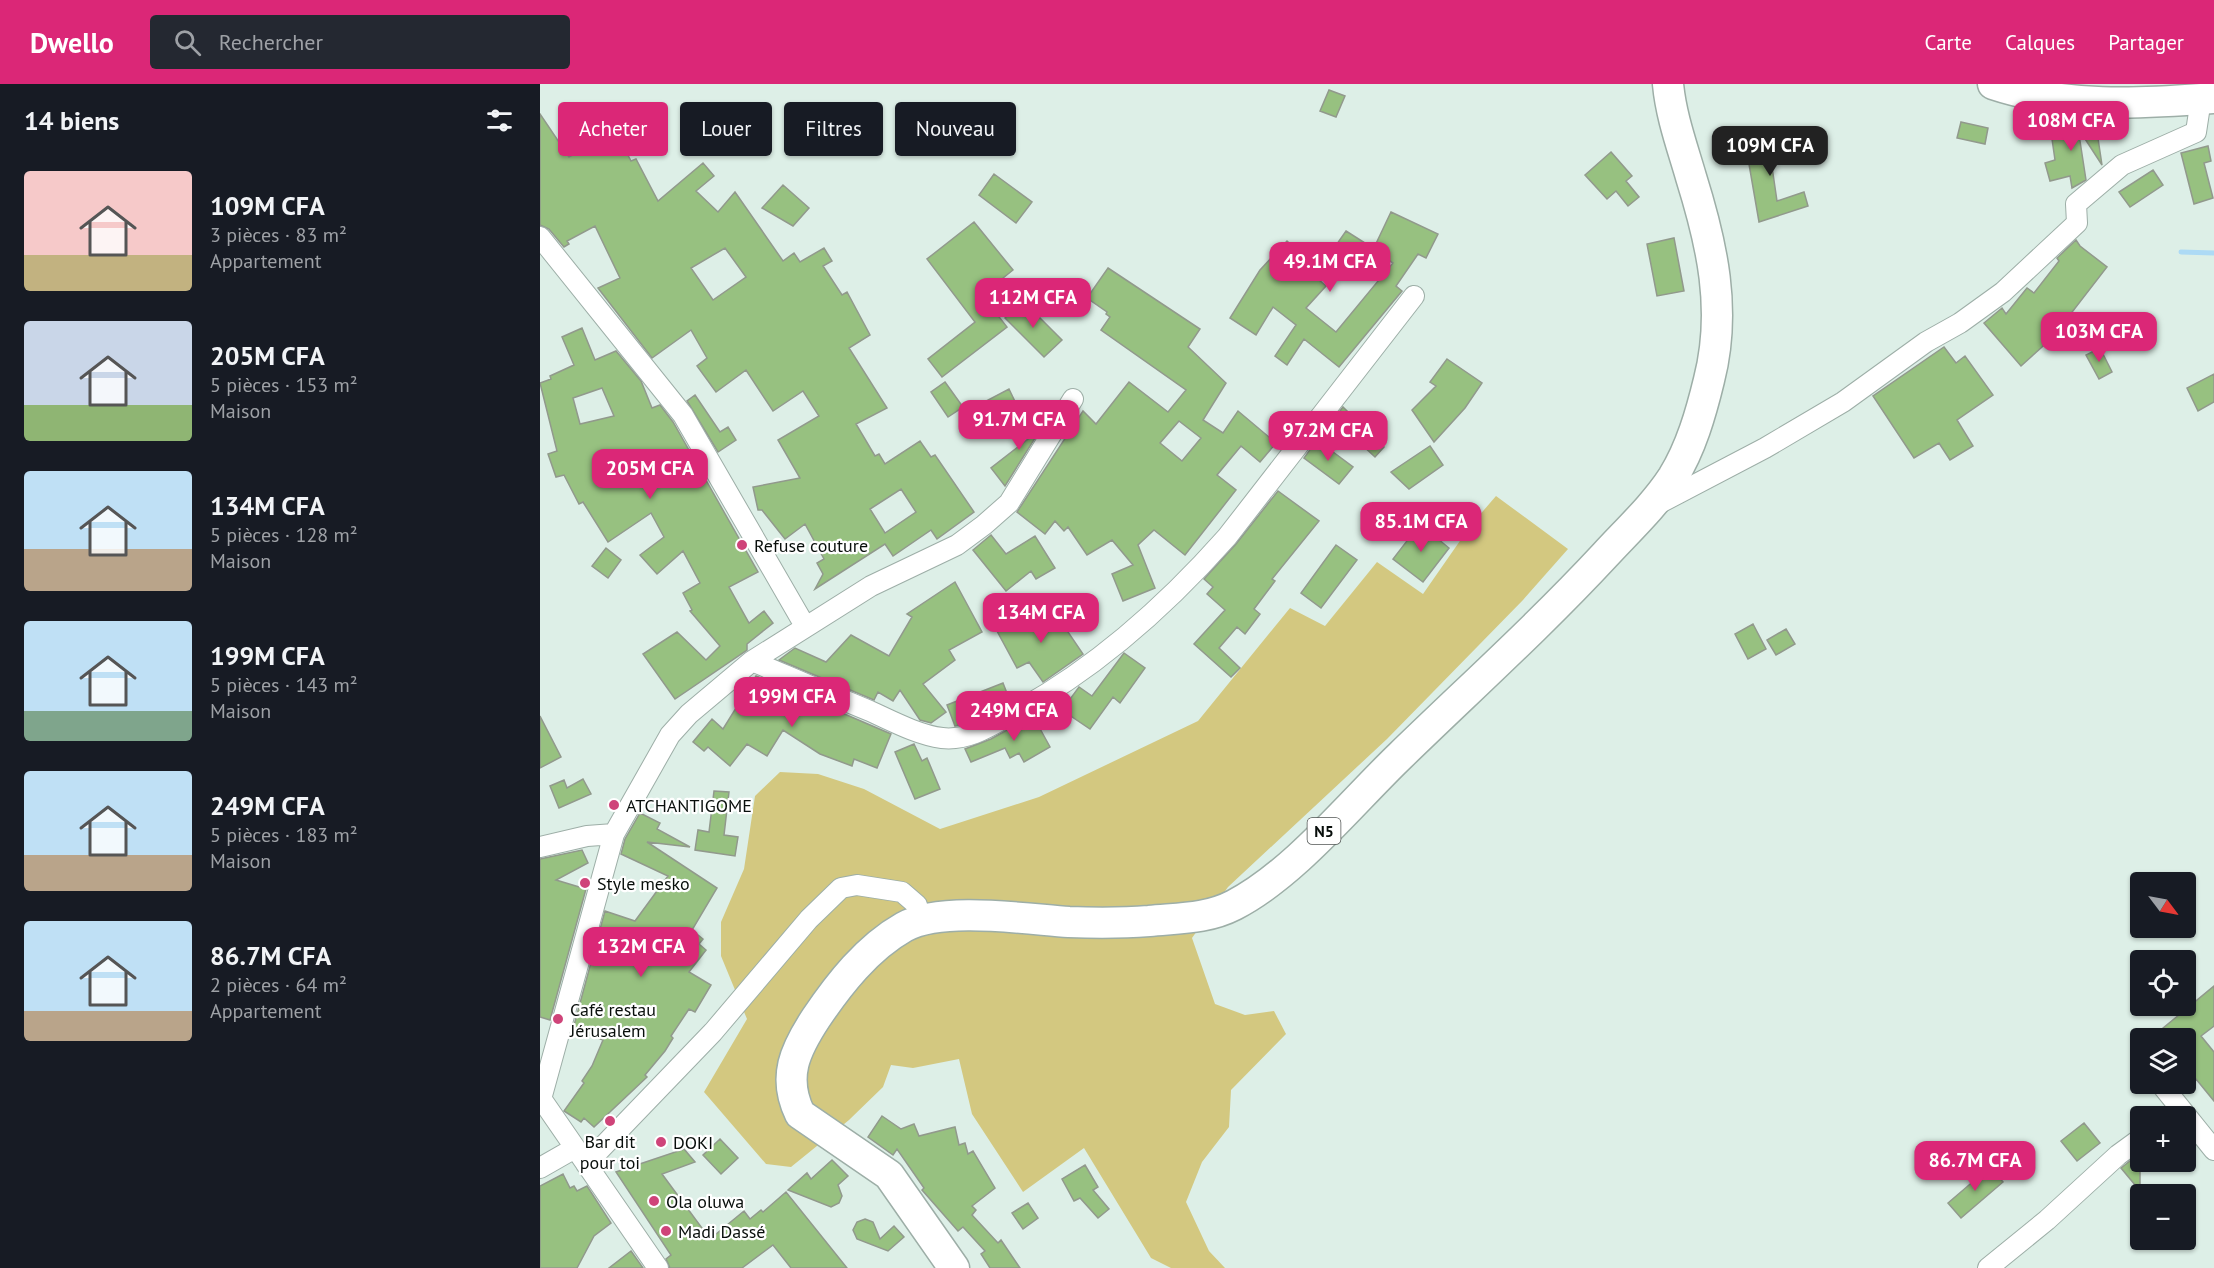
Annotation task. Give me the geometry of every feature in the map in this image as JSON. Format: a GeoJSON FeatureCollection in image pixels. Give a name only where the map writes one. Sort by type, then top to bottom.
{"type":"FeatureCollection","features":[{"type":"Feature","properties":{"kind":"main road","name":"N5"},"geometry":{"type":"LineString","coordinates":[[954,1268],[889,1174],[807,1121],[795,1105],[791,1087],[794,1056],[834,992],[863,960],[890,936],[920,921],[954,916],[1131,922],[1194,919],[1234,905],[1271,880],[1313,842],[1573,589],[1647,509],[1673,476],[1686,451],[1707,388],[1717,338],[1717,284],[1711,248],[1674,120],[1668,84]]}},
{"type":"Feature","properties":{"kind":"main road"},"geometry":{"type":"LineString","coordinates":[[1993,84],[2031,95],[2077,102],[2131,103],[2208,99]]}},
{"type":"Feature","properties":{"kind":"street"},"geometry":{"type":"LineString","coordinates":[[1647,509],[1765,448],[1843,402],[1926,342],[1960,323],[2003,292],[2077,223],[2076,204],[2122,165],[2196,132],[2208,99]]}},
{"type":"Feature","properties":{"kind":"street"},"geometry":{"type":"LineString","coordinates":[[540,237],[683,415],[805,626]]}},
{"type":"Feature","properties":{"kind":"street"},"geometry":{"type":"LineString","coordinates":[[753,661],[894,722],[940,738],[960,737],[982,731],[1038,701],[1122,639],[1198,570],[1227,537],[1414,296]]}},
{"type":"Feature","properties":{"kind":"street"},"geometry":{"type":"LineString","coordinates":[[658,1268],[541,1098],[614,834],[670,735],[689,714],[753,661],[805,626],[872,586],[957,545],[984,525],[1009,503],[1073,399]]}},
{"type":"Feature","properties":{"kind":"street"},"geometry":{"type":"LineString","coordinates":[[540,847],[587,836],[614,834]]}},
{"type":"Feature","properties":{"kind":"street"},"geometry":{"type":"LineString","coordinates":[[540,1168],[580,1156],[713,1032],[809,919],[841,888],[857,885],[902,892],[917,905],[920,921]]}},
{"type":"Feature","properties":{"kind":"street"},"geometry":{"type":"LineString","coordinates":[[2196,1132],[2214,1150]]}},
{"type":"Feature","properties":{"kind":"street"},"geometry":{"type":"LineString","coordinates":[[1988,1268],[2047,1220],[2130,1146]]}},
{"type":"Feature","properties":{"kind":"shaded area"},"geometry":{"type":"Polygon","coordinates":[[[1496,496],[1568,549],[1523,600],[1387,739],[1228,887],[1192,938],[1215,1004],[1245,1015],[1274,1011],[1286,1034],[1231,1090],[1229,1127],[1202,1162],[1186,1202],[1209,1251],[1225,1268],[1171,1268],[1151,1258],[1084,1148],[1023,1192],[972,1114],[959,1059],[913,1068],[891,1065],[883,1087],[849,1120],[791,1167],[766,1164],[704,1092],[747,1019],[721,956],[721,922],[744,869],[755,796],[780,772],[818,774],[864,789],[940,829],[1039,797],[1198,721],[1290,608],[1325,626],[1377,562],[1423,594],[1471,525],[1496,496]]]}},
{"type":"Feature","properties":{"kind":"building"},"geometry":{"type":"Polygon","coordinates":[[[1329,90],[1345,96],[1336,117],[1320,111],[1329,90]]]}},
{"type":"Feature","properties":{"kind":"building"},"geometry":{"type":"Polygon","coordinates":[[[540,114],[558,141],[558,156],[628,156],[631,161],[636,159],[658,201],[703,163],[714,176],[696,191],[718,212],[735,192],[783,261],[794,253],[800,262],[824,248],[832,261],[823,266],[842,295],[847,292],[870,335],[849,348],[887,408],[856,424],[875,456],[879,454],[885,464],[920,441],[931,457],[935,455],[974,512],[937,539],[931,530],[893,556],[885,544],[815,589],[823,574],[817,563],[824,559],[805,524],[785,539],[762,510],[758,510],[753,487],[800,478],[778,440],[819,416],[803,391],[773,411],[746,370],[716,392],[697,366],[707,358],[691,330],[652,358],[598,288],[620,278],[595,226],[567,241],[569,244],[564,247],[549,229],[540,225],[540,114]],[[725,248],[691,268],[713,300],[746,277],[725,248]],[[901,489],[870,509],[885,533],[916,512],[901,489]]]}},
{"type":"Feature","properties":{"kind":"building"},"geometry":{"type":"Polygon","coordinates":[[[2077,120],[2086,180],[2072,188],[2070,176],[2050,181],[2045,163],[2055,160],[2051,132],[2055,131],[2054,124],[2077,120]]]}},
{"type":"Feature","properties":{"kind":"building"},"geometry":{"type":"Polygon","coordinates":[[[1961,122],[1988,128],[1985,144],[1957,138],[1961,122]]]}},
{"type":"Feature","properties":{"kind":"building"},"geometry":{"type":"Polygon","coordinates":[[[2096,125],[2102,165],[2078,128],[2096,125]]]}},
{"type":"Feature","properties":{"kind":"building"},"geometry":{"type":"Polygon","coordinates":[[[1790,133],[1792,150],[1770,153],[1777,201],[1804,192],[1808,206],[1759,222],[1745,141],[1790,133]]]}},
{"type":"Feature","properties":{"kind":"building"},"geometry":{"type":"Polygon","coordinates":[[[2208,146],[2211,161],[2204,163],[2213,198],[2194,204],[2181,153],[2208,146]]]}},
{"type":"Feature","properties":{"kind":"building"},"geometry":{"type":"Polygon","coordinates":[[[1611,152],[1632,176],[1626,181],[1639,197],[1628,206],[1616,191],[1607,199],[1585,175],[1611,152]]]}},
{"type":"Feature","properties":{"kind":"building"},"geometry":{"type":"Polygon","coordinates":[[[2153,170],[2163,185],[2130,207],[2119,192],[2153,170]]]}},
{"type":"Feature","properties":{"kind":"building"},"geometry":{"type":"Polygon","coordinates":[[[994,174],[1032,202],[1016,223],[979,195],[994,174]]]}},
{"type":"Feature","properties":{"kind":"building"},"geometry":{"type":"Polygon","coordinates":[[[783,185],[809,208],[793,226],[762,208],[783,185]]]}},
{"type":"Feature","properties":{"kind":"building"},"geometry":{"type":"Polygon","coordinates":[[[1391,212],[1438,234],[1426,258],[1418,254],[1396,286],[1402,291],[1339,367],[1304,339],[1287,365],[1275,356],[1296,325],[1273,307],[1256,335],[1230,318],[1260,270],[1287,241],[1302,255],[1297,261],[1326,286],[1306,308],[1336,332],[1393,263],[1373,250],[1391,212]]]}},
{"type":"Feature","properties":{"kind":"building"},"geometry":{"type":"Polygon","coordinates":[[[974,222],[1013,270],[982,295],[1007,327],[942,377],[928,359],[975,322],[927,259],[974,222]]]}},
{"type":"Feature","properties":{"kind":"building"},"geometry":{"type":"Polygon","coordinates":[[[1346,231],[1365,243],[1351,263],[1332,251],[1346,231]]]}},
{"type":"Feature","properties":{"kind":"building"},"geometry":{"type":"Polygon","coordinates":[[[1674,238],[1684,291],[1657,296],[1647,244],[1674,238]]]}},
{"type":"Feature","properties":{"kind":"building"},"geometry":{"type":"Polygon","coordinates":[[[2076,240],[2080,246],[2107,267],[2052,338],[2021,366],[1984,323],[2002,308],[2006,314],[2027,288],[2034,293],[2059,261],[2057,258],[2076,240]]]}},
{"type":"Feature","properties":{"kind":"building"},"geometry":{"type":"Polygon","coordinates":[[[1108,268],[1200,329],[1188,347],[1226,383],[1203,420],[1223,433],[1238,411],[1276,443],[1260,462],[1241,446],[1217,475],[1236,490],[1185,555],[1154,530],[1138,545],[1155,588],[1123,601],[1112,574],[1133,565],[1112,540],[1087,555],[1068,527],[1064,531],[1055,521],[1045,534],[1017,512],[1083,411],[1096,424],[1129,382],[1168,412],[1186,390],[1101,330],[1110,317],[1106,314],[1107,312],[1087,298],[1108,268]],[[1179,421],[1160,443],[1182,461],[1201,438],[1179,421]]]}},
{"type":"Feature","properties":{"kind":"building"},"geometry":{"type":"Polygon","coordinates":[[[1022,300],[1062,340],[1044,357],[1005,318],[1022,300]]]}},
{"type":"Feature","properties":{"kind":"building"},"geometry":{"type":"Polygon","coordinates":[[[582,328],[595,360],[616,351],[641,381],[652,408],[660,405],[673,422],[758,572],[729,587],[749,623],[764,611],[773,623],[747,644],[747,650],[675,699],[643,654],[677,632],[706,660],[720,646],[690,611],[692,610],[683,593],[700,583],[683,551],[657,574],[640,555],[664,537],[651,513],[608,542],[583,502],[579,504],[564,475],[556,477],[548,454],[557,451],[540,383],[574,365],[562,337],[582,328]],[[602,388],[573,398],[580,424],[614,416],[602,388]]]}},
{"type":"Feature","properties":{"kind":"building"},"geometry":{"type":"Polygon","coordinates":[[[1944,347],[1956,363],[1965,356],[1993,395],[1957,420],[1973,446],[1950,460],[1939,443],[1914,458],[1873,396],[1944,347]]]}},
{"type":"Feature","properties":{"kind":"building"},"geometry":{"type":"Polygon","coordinates":[[[2100,348],[2112,372],[2099,379],[2086,355],[2100,348]]]}},
{"type":"Feature","properties":{"kind":"building"},"geometry":{"type":"Polygon","coordinates":[[[1447,359],[1482,383],[1465,408],[1434,442],[1412,410],[1436,386],[1430,382],[1447,359]]]}},
{"type":"Feature","properties":{"kind":"building"},"geometry":{"type":"Polygon","coordinates":[[[2214,374],[2214,402],[2198,411],[2187,388],[2214,374]]]}},
{"type":"Feature","properties":{"kind":"building"},"geometry":{"type":"Polygon","coordinates":[[[945,382],[963,407],[948,417],[931,392],[945,382]]]}},
{"type":"Feature","properties":{"kind":"building"},"geometry":{"type":"Polygon","coordinates":[[[1009,389],[1020,412],[980,432],[969,410],[1009,389]]]}},
{"type":"Feature","properties":{"kind":"building"},"geometry":{"type":"Polygon","coordinates":[[[695,395],[720,432],[728,427],[736,440],[718,452],[687,401],[695,395]]]}},
{"type":"Feature","properties":{"kind":"building"},"geometry":{"type":"Polygon","coordinates":[[[1343,407],[1384,447],[1375,457],[1334,419],[1343,407]]]}},
{"type":"Feature","properties":{"kind":"building"},"geometry":{"type":"Polygon","coordinates":[[[1050,408],[1052,411],[1005,486],[991,468],[1037,432],[1030,420],[1050,408]]]}},
{"type":"Feature","properties":{"kind":"building"},"geometry":{"type":"Polygon","coordinates":[[[1317,440],[1353,467],[1339,484],[1304,458],[1317,440]]]}},
{"type":"Feature","properties":{"kind":"building"},"geometry":{"type":"Polygon","coordinates":[[[1430,446],[1443,465],[1409,489],[1391,472],[1430,446]]]}},
{"type":"Feature","properties":{"kind":"building"},"geometry":{"type":"Polygon","coordinates":[[[1278,491],[1319,521],[1272,579],[1275,581],[1254,609],[1260,614],[1245,634],[1237,627],[1219,648],[1240,668],[1231,677],[1194,644],[1225,610],[1207,594],[1213,587],[1204,579],[1236,544],[1278,491]]]}},
{"type":"Feature","properties":{"kind":"building"},"geometry":{"type":"Polygon","coordinates":[[[1420,524],[1449,548],[1423,582],[1393,559],[1420,524]]]}},
{"type":"Feature","properties":{"kind":"building"},"geometry":{"type":"Polygon","coordinates":[[[991,535],[1006,554],[1035,536],[1055,568],[1036,579],[1031,571],[1006,591],[973,550],[991,535]]]}},
{"type":"Feature","properties":{"kind":"building"},"geometry":{"type":"Polygon","coordinates":[[[1336,545],[1357,560],[1321,608],[1301,593],[1336,545]]]}},
{"type":"Feature","properties":{"kind":"building"},"geometry":{"type":"Polygon","coordinates":[[[606,548],[621,560],[608,578],[592,566],[606,548]]]}},
{"type":"Feature","properties":{"kind":"building"},"geometry":{"type":"Polygon","coordinates":[[[955,582],[982,632],[949,650],[955,660],[923,684],[946,712],[931,723],[920,720],[900,690],[893,701],[878,692],[874,700],[779,660],[795,648],[826,662],[851,635],[889,656],[912,617],[907,614],[955,582]]]}},
{"type":"Feature","properties":{"kind":"building"},"geometry":{"type":"Polygon","coordinates":[[[1051,607],[1083,654],[1043,682],[1029,662],[1017,668],[997,631],[1019,619],[1023,626],[1051,607]]]}},
{"type":"Feature","properties":{"kind":"building"},"geometry":{"type":"Polygon","coordinates":[[[1753,624],[1766,649],[1748,659],[1735,634],[1753,624]]]}},
{"type":"Feature","properties":{"kind":"building"},"geometry":{"type":"Polygon","coordinates":[[[1786,629],[1795,644],[1776,655],[1767,640],[1786,629]]]}},
{"type":"Feature","properties":{"kind":"building"},"geometry":{"type":"Polygon","coordinates":[[[1124,653],[1145,668],[1120,703],[1113,697],[1090,729],[1062,710],[1079,687],[1092,696],[1124,653]]]}},
{"type":"Feature","properties":{"kind":"building"},"geometry":{"type":"Polygon","coordinates":[[[756,676],[891,734],[877,768],[854,759],[852,766],[820,754],[783,730],[767,756],[747,744],[730,766],[708,747],[704,751],[693,742],[712,719],[723,729],[756,676]]]}},
{"type":"Feature","properties":{"kind":"building"},"geometry":{"type":"Polygon","coordinates":[[[1003,683],[1010,701],[973,721],[955,726],[947,705],[1003,683]]]}},
{"type":"Feature","properties":{"kind":"building"},"geometry":{"type":"Polygon","coordinates":[[[540,716],[561,757],[540,768],[540,716]]]}},
{"type":"Feature","properties":{"kind":"building"},"geometry":{"type":"Polygon","coordinates":[[[1033,716],[1050,747],[1024,762],[1019,753],[1010,758],[1005,748],[971,762],[965,749],[991,739],[1033,716]]]}},
{"type":"Feature","properties":{"kind":"building"},"geometry":{"type":"Polygon","coordinates":[[[914,744],[922,761],[927,758],[940,789],[915,799],[895,752],[914,744]]]}},
{"type":"Feature","properties":{"kind":"building"},"geometry":{"type":"Polygon","coordinates":[[[583,779],[591,794],[559,808],[550,786],[564,780],[567,788],[583,779]]]}},
{"type":"Feature","properties":{"kind":"building"},"geometry":{"type":"Polygon","coordinates":[[[714,791],[729,792],[724,835],[738,837],[735,856],[695,850],[698,830],[709,832],[714,791]]]}},
{"type":"Feature","properties":{"kind":"building"},"geometry":{"type":"Polygon","coordinates":[[[640,813],[660,823],[657,829],[690,847],[647,842],[717,888],[692,930],[703,939],[699,944],[706,950],[689,972],[711,985],[695,1012],[689,1009],[671,1036],[673,1038],[665,1051],[645,1075],[647,1077],[594,1127],[584,1118],[581,1122],[564,1111],[584,1083],[582,1081],[592,1066],[603,1040],[573,1029],[605,911],[635,921],[668,876],[621,854],[625,839],[640,813]]]}},
{"type":"Feature","properties":{"kind":"building"},"geometry":{"type":"Polygon","coordinates":[[[582,850],[588,863],[556,880],[586,889],[550,1020],[540,1017],[540,859],[582,850]]]}},
{"type":"Feature","properties":{"kind":"building"},"geometry":{"type":"Polygon","coordinates":[[[2214,986],[2214,1026],[2201,1036],[2214,1052],[2214,1101],[2196,1079],[2196,1028],[2163,1028],[2178,1016],[2196,1016],[2196,1001],[2214,986]]]}},
{"type":"Feature","properties":{"kind":"building"},"geometry":{"type":"Polygon","coordinates":[[[882,1116],[901,1129],[914,1124],[919,1136],[955,1127],[959,1145],[965,1143],[968,1154],[973,1151],[995,1188],[972,1206],[976,1210],[972,1215],[998,1243],[1001,1240],[1020,1268],[990,1268],[981,1254],[985,1251],[963,1227],[958,1231],[922,1190],[924,1188],[897,1149],[893,1155],[868,1137],[882,1116]]]}},
{"type":"Feature","properties":{"kind":"building"},"geometry":{"type":"Polygon","coordinates":[[[2084,1123],[2100,1143],[2077,1161],[2061,1141],[2084,1123]]]}},
{"type":"Feature","properties":{"kind":"building"},"geometry":{"type":"Polygon","coordinates":[[[720,1139],[738,1158],[721,1174],[703,1155],[720,1139]]]}},
{"type":"Feature","properties":{"kind":"building"},"geometry":{"type":"Polygon","coordinates":[[[684,1149],[695,1162],[662,1174],[710,1239],[744,1211],[750,1219],[761,1210],[763,1212],[786,1192],[847,1268],[791,1268],[773,1245],[742,1268],[670,1268],[666,1259],[671,1255],[616,1172],[684,1149]]]}},
{"type":"Feature","properties":{"kind":"building"},"geometry":{"type":"Polygon","coordinates":[[[832,1160],[848,1176],[838,1185],[842,1196],[839,1203],[831,1207],[788,1190],[807,1173],[811,1179],[832,1160]]]}},
{"type":"Feature","properties":{"kind":"building"},"geometry":{"type":"Polygon","coordinates":[[[2130,1161],[2130,1172],[2140,1172],[2140,1184],[2134,1184],[2121,1168],[2130,1161]]]}},
{"type":"Feature","properties":{"kind":"building"},"geometry":{"type":"Polygon","coordinates":[[[1085,1165],[1098,1187],[1093,1190],[1109,1209],[1098,1218],[1080,1198],[1074,1201],[1062,1179],[1085,1165]]]}},
{"type":"Feature","properties":{"kind":"building"},"geometry":{"type":"Polygon","coordinates":[[[1990,1167],[2003,1182],[1961,1218],[1948,1203],[1990,1167]]]}},
{"type":"Feature","properties":{"kind":"building"},"geometry":{"type":"Polygon","coordinates":[[[563,1174],[570,1188],[574,1186],[577,1191],[587,1186],[611,1223],[594,1236],[577,1268],[540,1268],[540,1186],[563,1174]]]}},
{"type":"Feature","properties":{"kind":"building"},"geometry":{"type":"Polygon","coordinates":[[[1028,1203],[1038,1218],[1023,1229],[1012,1213],[1028,1203]]]}},
{"type":"Feature","properties":{"kind":"building"},"geometry":{"type":"Polygon","coordinates":[[[865,1219],[873,1222],[880,1239],[894,1226],[904,1237],[888,1251],[857,1239],[853,1230],[857,1222],[865,1219]]]}},
{"type":"Feature","properties":{"kind":"building"},"geometry":{"type":"Polygon","coordinates":[[[631,1251],[643,1268],[609,1268],[631,1251]]]}},
{"type":"Feature","properties":{"kind":"waterway"},"geometry":{"type":"LineString","coordinates":[[2181,252],[2214,253]]}},
{"type":"Feature","properties":{"kind":"place","name":"Refuse couture"},"geometry":{"type":"Point","coordinates":[742,545]}},
{"type":"Feature","properties":{"kind":"place","name":"ATCHANTIGOME"},"geometry":{"type":"Point","coordinates":[614,805]}},
{"type":"Feature","properties":{"kind":"place","name":"Style mesko"},"geometry":{"type":"Point","coordinates":[585,883]}},
{"type":"Feature","properties":{"kind":"place","name":"Café restau Jérusalem"},"geometry":{"type":"Point","coordinates":[558,1019]}},
{"type":"Feature","properties":{"kind":"place","name":"Bar dit pour toi"},"geometry":{"type":"Point","coordinates":[610,1121]}},
{"type":"Feature","properties":{"kind":"place","name":"DOKI"},"geometry":{"type":"Point","coordinates":[661,1142]}},
{"type":"Feature","properties":{"kind":"place","name":"Ola oluwa"},"geometry":{"type":"Point","coordinates":[654,1201]}},
{"type":"Feature","properties":{"kind":"place","name":"Madi Dassé"},"geometry":{"type":"Point","coordinates":[666,1231]}}]}
